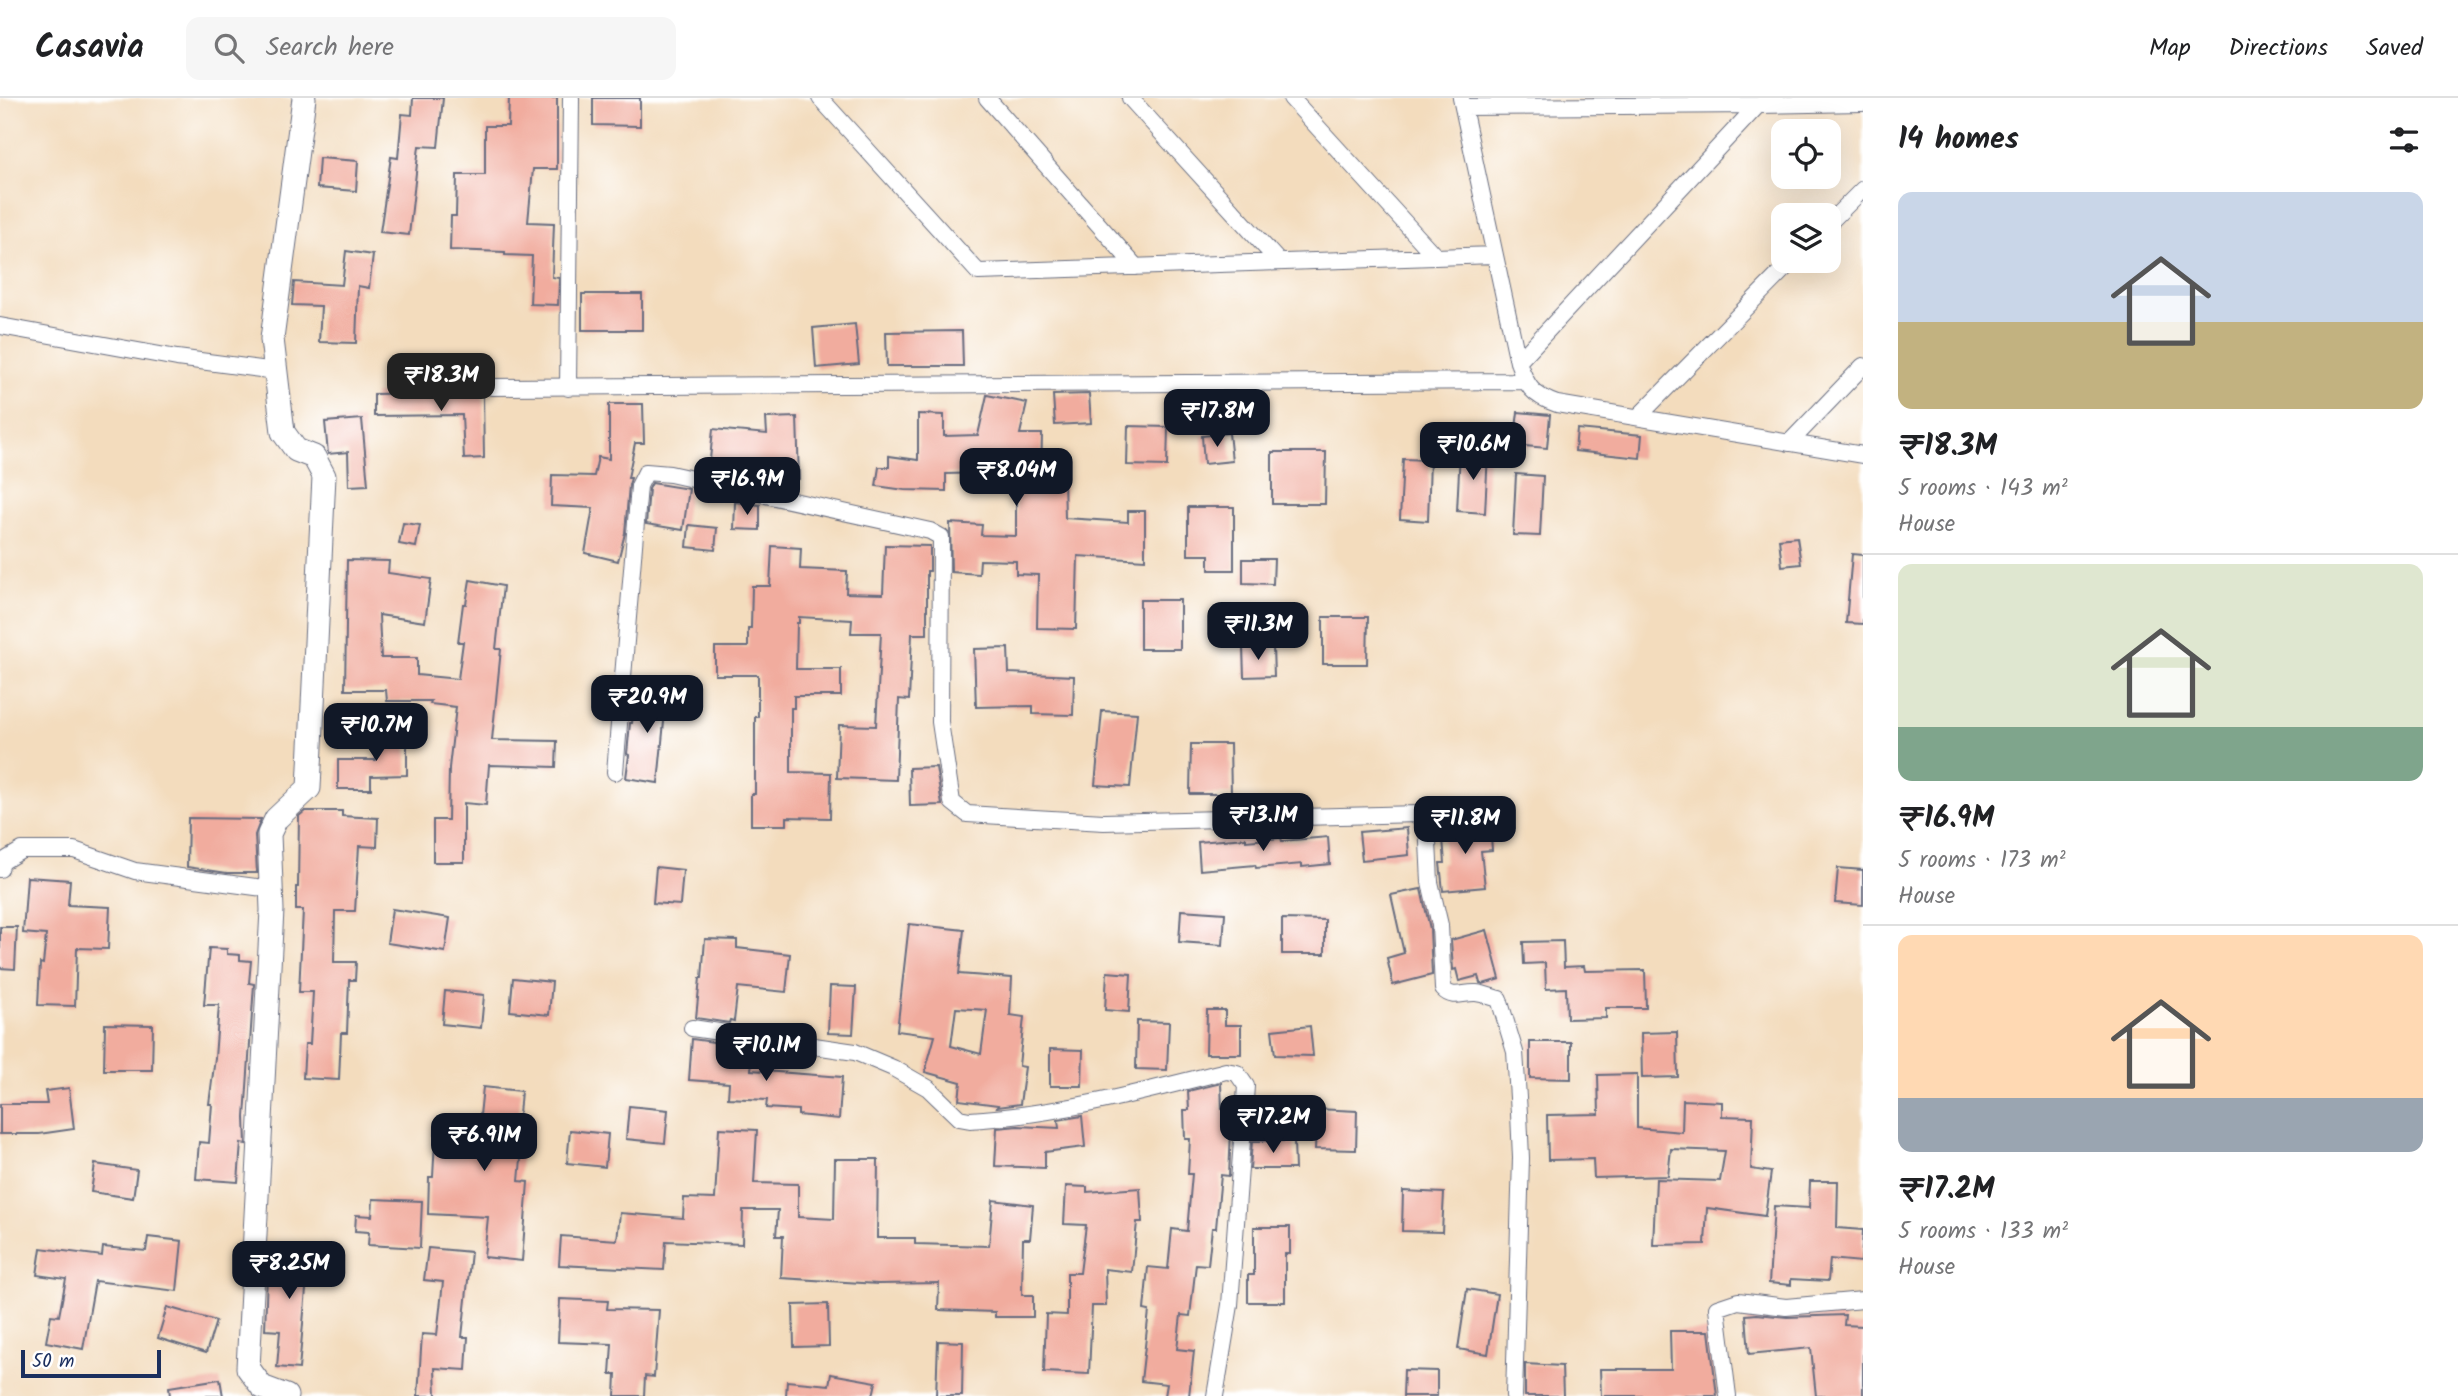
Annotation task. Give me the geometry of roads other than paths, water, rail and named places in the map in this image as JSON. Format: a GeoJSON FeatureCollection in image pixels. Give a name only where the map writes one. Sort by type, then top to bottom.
{"type":"FeatureCollection","features":[{"type":"Feature","properties":{"kind":"street"},"geometry":{"type":"LineString","coordinates":[[286,1396],[262,1387],[248,1368],[272,910],[268,834],[276,819],[309,788],[324,476],[314,457],[296,450],[282,432],[272,339],[304,98]]}},
{"type":"Feature","properties":{"kind":"street"},"geometry":{"type":"LineString","coordinates":[[568,388],[571,98]]}},
{"type":"Feature","properties":{"kind":"street"},"geometry":{"type":"LineString","coordinates":[[820,98],[978,272],[1495,255]]}},
{"type":"Feature","properties":{"kind":"street"},"geometry":{"type":"LineString","coordinates":[[987,98],[1136,267]]}},
{"type":"Feature","properties":{"kind":"street"},"geometry":{"type":"LineString","coordinates":[[1130,98],[1279,262]]}},
{"type":"Feature","properties":{"kind":"street"},"geometry":{"type":"LineString","coordinates":[[1291,98],[1436,257]]}},
{"type":"Feature","properties":{"kind":"street"},"geometry":{"type":"LineString","coordinates":[[1863,103],[1758,105],[1462,102],[1518,362],[1525,381],[1539,398],[1557,404],[1863,455]]}},
{"type":"Feature","properties":{"kind":"street"},"geometry":{"type":"LineString","coordinates":[[1518,362],[1758,105]]}},
{"type":"Feature","properties":{"kind":"street"},"geometry":{"type":"LineString","coordinates":[[1841,211],[1863,188]]}},
{"type":"Feature","properties":{"kind":"street"},"geometry":{"type":"LineString","coordinates":[[1638,418],[1780,273]]}},
{"type":"Feature","properties":{"kind":"street"},"geometry":{"type":"LineString","coordinates":[[0,326],[177,358],[276,371]]}},
{"type":"Feature","properties":{"kind":"street"},"geometry":{"type":"LineString","coordinates":[[1789,443],[1863,366]]}},
{"type":"Feature","properties":{"kind":"street"},"geometry":{"type":"LineString","coordinates":[[492,387],[1525,381]]}},
{"type":"Feature","properties":{"kind":"street"},"geometry":{"type":"LineString","coordinates":[[615,772],[639,486],[646,472],[670,474],[841,510],[930,531],[941,537],[940,722],[952,802],[967,814],[1104,822],[1419,814],[1427,822],[1430,882],[1440,925],[1444,989],[1453,996],[1476,993],[1499,999],[1515,1052],[1521,1158],[1514,1396]]}},
{"type":"Feature","properties":{"kind":"street"},"geometry":{"type":"LineString","coordinates":[[0,869],[2,862],[22,850],[74,850],[135,871],[271,889]]}},
{"type":"Feature","properties":{"kind":"street"},"geometry":{"type":"LineString","coordinates":[[692,1028],[855,1052],[893,1068],[929,1088],[959,1118],[970,1121],[1126,1096],[1227,1071],[1237,1073],[1246,1086],[1230,1305],[1215,1396]]}},
{"type":"Feature","properties":{"kind":"street"},"geometry":{"type":"LineString","coordinates":[[1728,1396],[1717,1308],[1738,1301],[1786,1307],[1863,1300]]}}]}
